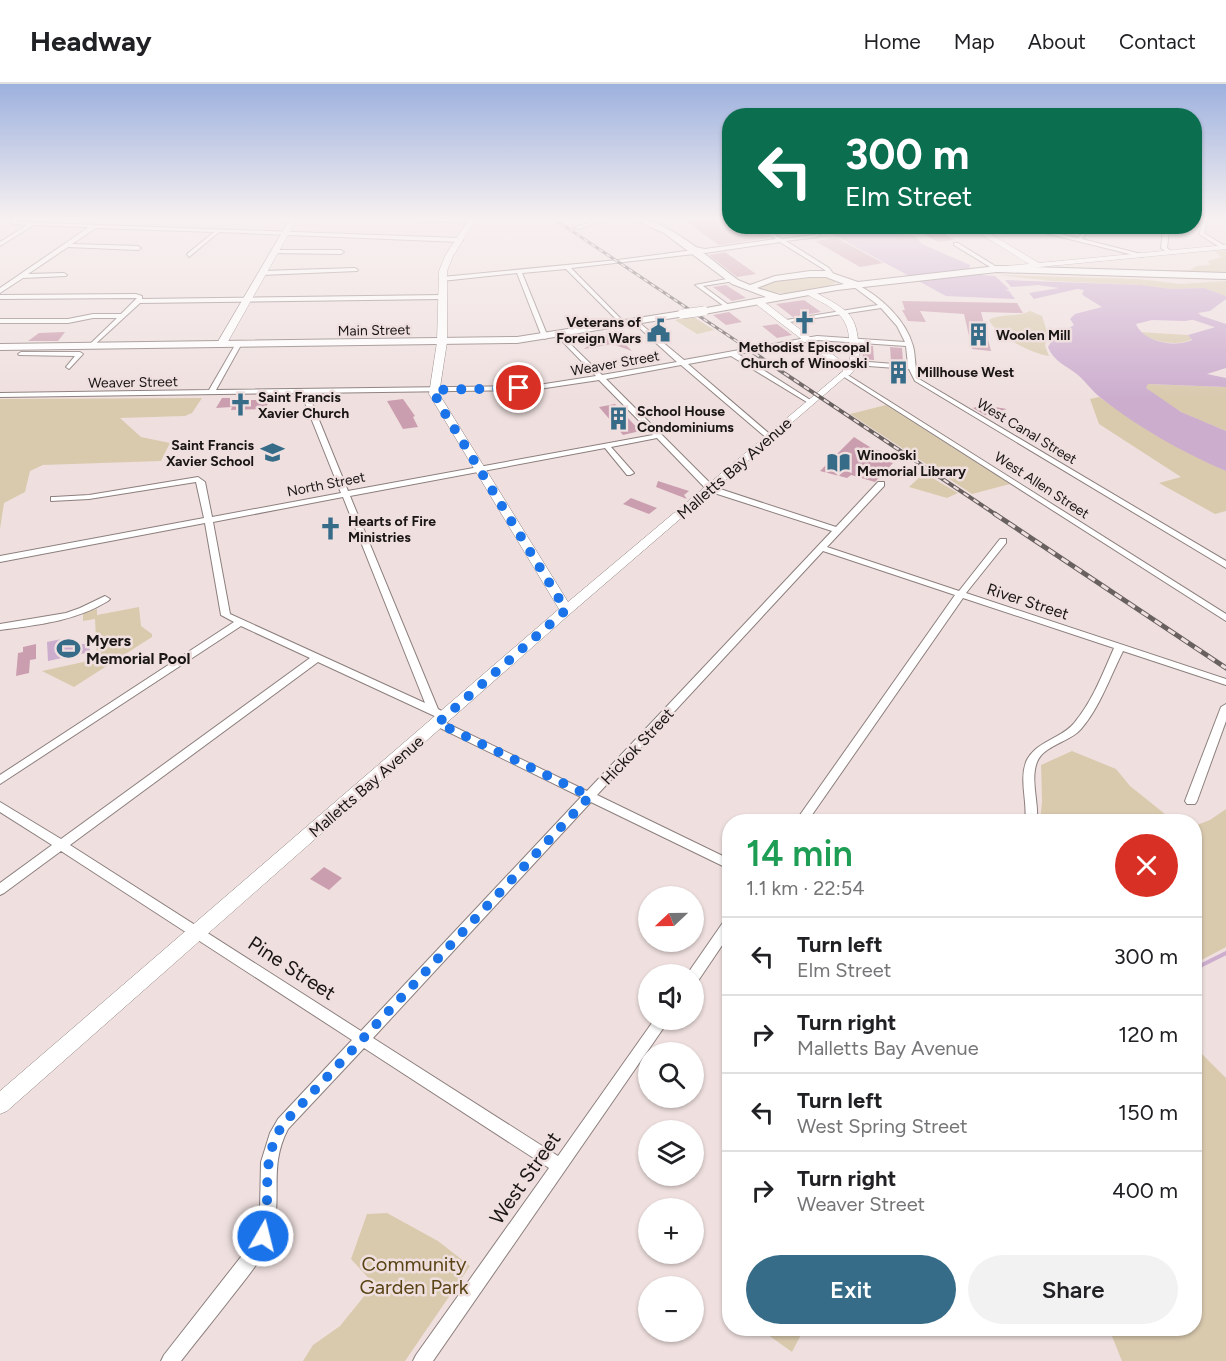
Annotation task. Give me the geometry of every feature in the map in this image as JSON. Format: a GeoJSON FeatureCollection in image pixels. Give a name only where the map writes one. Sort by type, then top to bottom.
{"type":"FeatureCollection","features":[{"type":"Feature","properties":{"kind":"main road","name":"Main Street"},"geometry":{"type":"LineString","coordinates":[[732,280],[760,281],[778,279]]}},
{"type":"Feature","properties":{"kind":"main road","name":"Main Street"},"geometry":{"type":"LineString","coordinates":[[834,279],[839,284],[856,286],[910,279]]}},
{"type":"Feature","properties":{"kind":"main road","name":"Main Street"},"geometry":{"type":"LineString","coordinates":[[732,280],[754,290],[780,296]]}},
{"type":"Feature","properties":{"kind":"main road"},"geometry":{"type":"LineString","coordinates":[[746,304],[757,300],[754,290],[760,281]]}},
{"type":"Feature","properties":{"kind":"main road","name":"Main Street"},"geometry":{"type":"LineString","coordinates":[[0,348],[442,342],[546,337],[760,303],[780,296],[809,293],[839,284],[871,284]]}},
{"type":"Feature","properties":{"kind":"street"},"geometry":{"type":"LineString","coordinates":[[0,291],[18,279]]}},
{"type":"Feature","properties":{"kind":"street"},"geometry":{"type":"LineString","coordinates":[[221,345],[259,279]]}},
{"type":"Feature","properties":{"kind":"street"},"geometry":{"type":"LineString","coordinates":[[446,279],[442,279],[442,342],[434,390],[438,402],[566,610]]}},
{"type":"Feature","properties":{"kind":"street"},"geometry":{"type":"LineString","coordinates":[[522,279],[546,337]]}},
{"type":"Feature","properties":{"kind":"street"},"geometry":{"type":"LineString","coordinates":[[578,279],[623,324]]}},
{"type":"Feature","properties":{"kind":"street"},"geometry":{"type":"LineString","coordinates":[[728,307],[698,285],[732,280]]}},
{"type":"Feature","properties":{"kind":"street"},"geometry":{"type":"LineString","coordinates":[[809,293],[841,312],[853,328],[854,340],[849,367],[912,367],[909,344],[891,314],[880,302],[856,286]]}},
{"type":"Feature","properties":{"kind":"street"},"geometry":{"type":"LineString","coordinates":[[0,297],[141,297],[91,346]]}},
{"type":"Feature","properties":{"kind":"street"},"geometry":{"type":"LineString","coordinates":[[138,301],[442,297]]}},
{"type":"Feature","properties":{"kind":"street","name":"West Allen Street"},"geometry":{"type":"LineString","coordinates":[[760,303],[837,362],[849,367],[1226,618]]}},
{"type":"Feature","properties":{"kind":"street"},"geometry":{"type":"LineString","coordinates":[[783,321],[882,306]]}},
{"type":"Feature","properties":{"kind":"street"},"geometry":{"type":"LineString","coordinates":[[0,321],[71,321],[93,316],[123,316]]}},
{"type":"Feature","properties":{"kind":"street"},"geometry":{"type":"LineString","coordinates":[[636,322],[769,438]]}},
{"type":"Feature","properties":{"kind":"street"},"geometry":{"type":"LineString","coordinates":[[559,335],[711,489],[838,530]]}},
{"type":"Feature","properties":{"kind":"street","name":"Weaver Street"},"geometry":{"type":"LineString","coordinates":[[0,395],[532,388],[601,378],[808,340],[854,340],[909,344]]}},
{"type":"Feature","properties":{"kind":"street"},"geometry":{"type":"LineString","coordinates":[[211,393],[238,345]]}},
{"type":"Feature","properties":{"kind":"street"},"geometry":{"type":"LineString","coordinates":[[28,347],[21,354],[80,354],[69,367]]}},
{"type":"Feature","properties":{"kind":"street"},"geometry":{"type":"LineString","coordinates":[[733,354],[810,402]]}},
{"type":"Feature","properties":{"kind":"street","name":"Malletts Bay Avenue"},"geometry":{"type":"LineString","coordinates":[[0,1104],[198,932],[439,717],[711,489],[849,367]]}},
{"type":"Feature","properties":{"kind":"street","name":"West Canal Street"},"geometry":{"type":"LineString","coordinates":[[912,367],[914,377],[924,385],[1226,565]]}},
{"type":"Feature","properties":{"kind":"street"},"geometry":{"type":"LineString","coordinates":[[304,392],[439,717]]}},
{"type":"Feature","properties":{"kind":"street","name":"North Street"},"geometry":{"type":"LineString","coordinates":[[0,559],[657,436]]}},
{"type":"Feature","properties":{"kind":"street"},"geometry":{"type":"LineString","coordinates":[[606,445],[630,473]]}},
{"type":"Feature","properties":{"kind":"street"},"geometry":{"type":"LineString","coordinates":[[54,499],[89,497],[198,479],[201,482],[224,612],[240,622],[439,717],[590,796],[722,861]]}},
{"type":"Feature","properties":{"kind":"street","name":"Hickok Street"},"geometry":{"type":"LineString","coordinates":[[170,1361],[255,1254],[266,1221],[267,1163],[275,1137],[283,1124],[881,484]]}},
{"type":"Feature","properties":{"kind":"street"},"geometry":{"type":"LineString","coordinates":[[807,814],[960,594],[1003,541]]}},
{"type":"Feature","properties":{"kind":"street","name":"River Street"},"geometry":{"type":"LineString","coordinates":[[821,549],[1226,682]]}},
{"type":"Feature","properties":{"kind":"street"},"geometry":{"type":"LineString","coordinates":[[0,627],[81,610],[105,598]]}},
{"type":"Feature","properties":{"kind":"street"},"geometry":{"type":"LineString","coordinates":[[0,780],[240,622]]}},
{"type":"Feature","properties":{"kind":"street"},"geometry":{"type":"LineString","coordinates":[[1032,814],[1030,772],[1032,761],[1041,751],[1073,731],[1082,720],[1120,647]]}},
{"type":"Feature","properties":{"kind":"street"},"geometry":{"type":"LineString","coordinates":[[0,890],[317,658]]}},
{"type":"Feature","properties":{"kind":"street"},"geometry":{"type":"LineString","coordinates":[[1191,801],[1226,707]]}},
{"type":"Feature","properties":{"kind":"street","name":"Pine Street"},"geometry":{"type":"LineString","coordinates":[[0,806],[560,1166]]}},
{"type":"Feature","properties":{"kind":"street"},"geometry":{"type":"LineString","coordinates":[[701,964],[722,935]]}},
{"type":"Feature","properties":{"kind":"street","name":"West Street"},"geometry":{"type":"LineString","coordinates":[[422,1361],[655,1030]]}},
{"type":"Feature","properties":{"kind":"green space"},"geometry":{"type":"Polygon","coordinates":[[[790,279],[828,279],[836,282],[820,289],[785,293],[758,287],[765,282],[790,279]]]}},
{"type":"Feature","properties":{"kind":"green space"},"geometry":{"type":"Polygon","coordinates":[[[1030,279],[1138,279],[1181,284],[1226,281],[1226,296],[1204,288],[1171,289],[1141,285],[1030,279]]]}},
{"type":"Feature","properties":{"kind":"green space"},"geometry":{"type":"Polygon","coordinates":[[[1030,311],[1042,316],[1048,335],[1045,346],[1049,356],[1033,352],[1015,343],[999,332],[989,320],[1030,311]]]}},
{"type":"Feature","properties":{"kind":"green space"},"geometry":{"type":"Polygon","coordinates":[[[692,316],[714,330],[697,334],[675,320],[692,316]]]}},
{"type":"Feature","properties":{"kind":"green space"},"geometry":{"type":"Polygon","coordinates":[[[1139,332],[1188,335],[1192,339],[1180,343],[1165,342],[1144,336],[1139,332]]]}},
{"type":"Feature","properties":{"kind":"green space"},"geometry":{"type":"Polygon","coordinates":[[[1147,384],[1226,387],[1226,431],[1173,408],[1146,388],[1147,384]]]}},
{"type":"Feature","properties":{"kind":"green space"},"geometry":{"type":"Polygon","coordinates":[[[1099,397],[1154,434],[1226,471],[1226,511],[1215,514],[1159,483],[1181,477],[1099,424],[1090,399],[1099,397]]]}},
{"type":"Feature","properties":{"kind":"green space"},"geometry":{"type":"Polygon","coordinates":[[[202,398],[192,413],[185,416],[120,418],[141,437],[170,443],[161,461],[43,465],[30,471],[25,492],[4,503],[0,529],[0,399],[202,398]]]}},
{"type":"Feature","properties":{"kind":"green space"},"geometry":{"type":"Polygon","coordinates":[[[886,405],[1010,484],[972,494],[850,414],[886,405]]]}},
{"type":"Feature","properties":{"kind":"green space"},"geometry":{"type":"Polygon","coordinates":[[[924,473],[958,493],[947,498],[909,487],[924,473]]]}},
{"type":"Feature","properties":{"kind":"green space"},"geometry":{"type":"Polygon","coordinates":[[[139,607],[141,626],[152,634],[152,637],[74,687],[42,671],[97,659],[95,619],[83,621],[83,612],[97,609],[97,615],[139,607]]]}},
{"type":"Feature","properties":{"kind":"green space"},"geometry":{"type":"Polygon","coordinates":[[[1072,751],[1116,769],[1130,786],[1165,814],[1041,814],[1041,765],[1072,751]]]}},
{"type":"Feature","properties":{"kind":"green space"},"geometry":{"type":"Polygon","coordinates":[[[1226,809],[1226,947],[1202,960],[1202,823],[1226,809]]]}},
{"type":"Feature","properties":{"kind":"green space"},"geometry":{"type":"Polygon","coordinates":[[[1202,1054],[1226,1078],[1226,1361],[1122,1361],[1112,1336],[1202,1336],[1202,1054]]]}},
{"type":"Feature","properties":{"kind":"green space","name":"Community Garden Park"},"geometry":{"type":"Polygon","coordinates":[[[387,1213],[438,1241],[470,1266],[405,1361],[303,1361],[313,1345],[340,1326],[374,1284],[351,1259],[367,1214],[387,1213]]]}},
{"type":"Feature","properties":{"kind":"green space"},"geometry":{"type":"Polygon","coordinates":[[[770,1336],[800,1336],[792,1352],[770,1336]]]}},
{"type":"Feature","properties":{"kind":"shaded area"},"geometry":{"type":"Polygon","coordinates":[[[914,279],[998,279],[1009,289],[1005,290],[1009,291],[1015,299],[946,296],[914,279]]]}},
{"type":"Feature","properties":{"kind":"shaded area"},"geometry":{"type":"Polygon","coordinates":[[[1005,280],[1141,285],[1171,289],[1204,288],[1226,296],[1226,299],[1210,311],[1198,313],[1204,318],[1185,321],[1152,320],[1136,324],[1145,335],[1153,339],[1177,343],[1192,340],[1188,335],[1226,324],[1226,368],[1207,374],[1226,378],[1226,387],[1148,384],[1146,388],[1181,412],[1226,431],[1226,471],[1193,456],[1130,419],[1101,398],[1078,375],[1053,356],[1048,347],[1050,343],[1074,325],[1070,319],[1075,314],[1102,307],[1084,296],[1082,294],[1084,290],[1077,289],[1034,299],[1029,293],[1059,288],[1038,285],[1011,287],[1005,280]]]}},
{"type":"Feature","properties":{"kind":"shaded area","name":"Myers Memorial Pool"},"geometry":{"type":"Polygon","coordinates":[[[71,637],[72,646],[89,643],[90,652],[48,661],[47,642],[71,637]]]}},
{"type":"Feature","properties":{"kind":"building"},"geometry":{"type":"Polygon","coordinates":[[[726,285],[746,298],[732,301],[713,287],[726,285]]]}},
{"type":"Feature","properties":{"kind":"building"},"geometry":{"type":"Polygon","coordinates":[[[804,300],[821,312],[793,317],[776,304],[804,300]]]}},
{"type":"Feature","properties":{"kind":"building","name":"Woolen Mill"},"geometry":{"type":"Polygon","coordinates":[[[902,301],[1017,303],[1023,313],[981,312],[991,351],[972,349],[964,314],[920,311],[926,322],[908,321],[902,310],[905,310],[902,301]]]}},
{"type":"Feature","properties":{"kind":"building"},"geometry":{"type":"Polygon","coordinates":[[[729,312],[742,322],[726,325],[713,315],[729,312]]]}},
{"type":"Feature","properties":{"kind":"building"},"geometry":{"type":"Polygon","coordinates":[[[777,324],[792,335],[777,338],[762,326],[777,324]]]}},
{"type":"Feature","properties":{"kind":"building"},"geometry":{"type":"Polygon","coordinates":[[[65,332],[58,341],[28,341],[39,333],[65,332]]]}},
{"type":"Feature","properties":{"kind":"building"},"geometry":{"type":"Polygon","coordinates":[[[608,334],[615,334],[632,351],[612,344],[584,349],[589,345],[582,338],[593,336],[598,340],[608,334]]]}},
{"type":"Feature","properties":{"kind":"building"},"geometry":{"type":"Polygon","coordinates":[[[862,345],[873,346],[874,360],[863,359],[862,345]]]}},
{"type":"Feature","properties":{"kind":"building"},"geometry":{"type":"Polygon","coordinates":[[[890,347],[902,348],[903,362],[891,361],[890,347]]]}},
{"type":"Feature","properties":{"kind":"building","name":"Saint Francis Xavier Church"},"geometry":{"type":"Polygon","coordinates":[[[222,398],[270,400],[265,409],[216,408],[222,398]]]}},
{"type":"Feature","properties":{"kind":"building"},"geometry":{"type":"Polygon","coordinates":[[[403,399],[415,416],[413,417],[418,427],[403,429],[387,401],[403,399]]]}},
{"type":"Feature","properties":{"kind":"building","name":"School House Condominiums"},"geometry":{"type":"Polygon","coordinates":[[[615,404],[640,431],[623,435],[599,407],[615,404]]]}},
{"type":"Feature","properties":{"kind":"building"},"geometry":{"type":"Polygon","coordinates":[[[983,405],[1007,409],[985,415],[973,408],[983,405]]]}},
{"type":"Feature","properties":{"kind":"building"},"geometry":{"type":"Polygon","coordinates":[[[854,437],[873,449],[882,451],[875,459],[893,463],[875,482],[851,475],[847,478],[820,471],[854,437]]]}},
{"type":"Feature","properties":{"kind":"building"},"geometry":{"type":"Polygon","coordinates":[[[658,481],[689,491],[684,495],[687,499],[656,487],[658,481]]]}},
{"type":"Feature","properties":{"kind":"building"},"geometry":{"type":"Polygon","coordinates":[[[631,498],[657,508],[649,514],[623,504],[631,498]]]}},
{"type":"Feature","properties":{"kind":"building"},"geometry":{"type":"Polygon","coordinates":[[[36,644],[36,659],[30,660],[29,673],[16,676],[18,653],[23,652],[23,647],[36,644]]]}},
{"type":"Feature","properties":{"kind":"building"},"geometry":{"type":"Polygon","coordinates":[[[324,867],[342,878],[329,890],[310,879],[324,867]]]}},
{"type":"Feature","properties":{"kind":"waterway"},"geometry":{"type":"LineString","coordinates":[[1177,311],[1226,328]]}},
{"type":"Feature","properties":{"kind":"waterway"},"geometry":{"type":"LineString","coordinates":[[1202,965],[1226,953]]}},
{"type":"Feature","properties":{"kind":"railway"},"geometry":{"type":"LineString","coordinates":[[643,279],[747,348]]}},
{"type":"Feature","properties":{"kind":"railway"},"geometry":{"type":"LineString","coordinates":[[754,353],[998,516]]}},
{"type":"Feature","properties":{"kind":"railway"},"geometry":{"type":"LineString","coordinates":[[998,516],[1226,668]]}},
{"type":"Feature","properties":{"kind":"place","name":"Methodist Episcopal Church of Winooski"},"geometry":{"type":"Point","coordinates":[804,323]}},
{"type":"Feature","properties":{"kind":"place","name":"Veterans of Foreign Wars"},"geometry":{"type":"Point","coordinates":[659,330]}},
{"type":"Feature","properties":{"kind":"place","name":"Woolen Mill"},"geometry":{"type":"Point","coordinates":[978,335]}},
{"type":"Feature","properties":{"kind":"place","name":"Millhouse West"},"geometry":{"type":"Point","coordinates":[899,372]}},
{"type":"Feature","properties":{"kind":"place","name":"Saint Francis Xavier Church"},"geometry":{"type":"Point","coordinates":[240,405]}},
{"type":"Feature","properties":{"kind":"place","name":"School House Condominiums"},"geometry":{"type":"Point","coordinates":[619,419]}},
{"type":"Feature","properties":{"kind":"place","name":"Saint Francis Xavier School"},"geometry":{"type":"Point","coordinates":[272,453]}},
{"type":"Feature","properties":{"kind":"place","name":"Winooski Memorial Library"},"geometry":{"type":"Point","coordinates":[839,463]}},
{"type":"Feature","properties":{"kind":"place","name":"Hearts of Fire Ministries"},"geometry":{"type":"Point","coordinates":[330,529]}},
{"type":"Feature","properties":{"kind":"place","name":"Myers Memorial Pool"},"geometry":{"type":"Point","coordinates":[68,649]}},
{"type":"Feature","properties":{"kind":"route"},"geometry":{"type":"LineString","coordinates":[[263,1236],[267,1203],[267,1163],[275,1137],[283,1124],[590,796],[438,723],[566,610],[438,402],[434,390],[519,388]]}}]}
